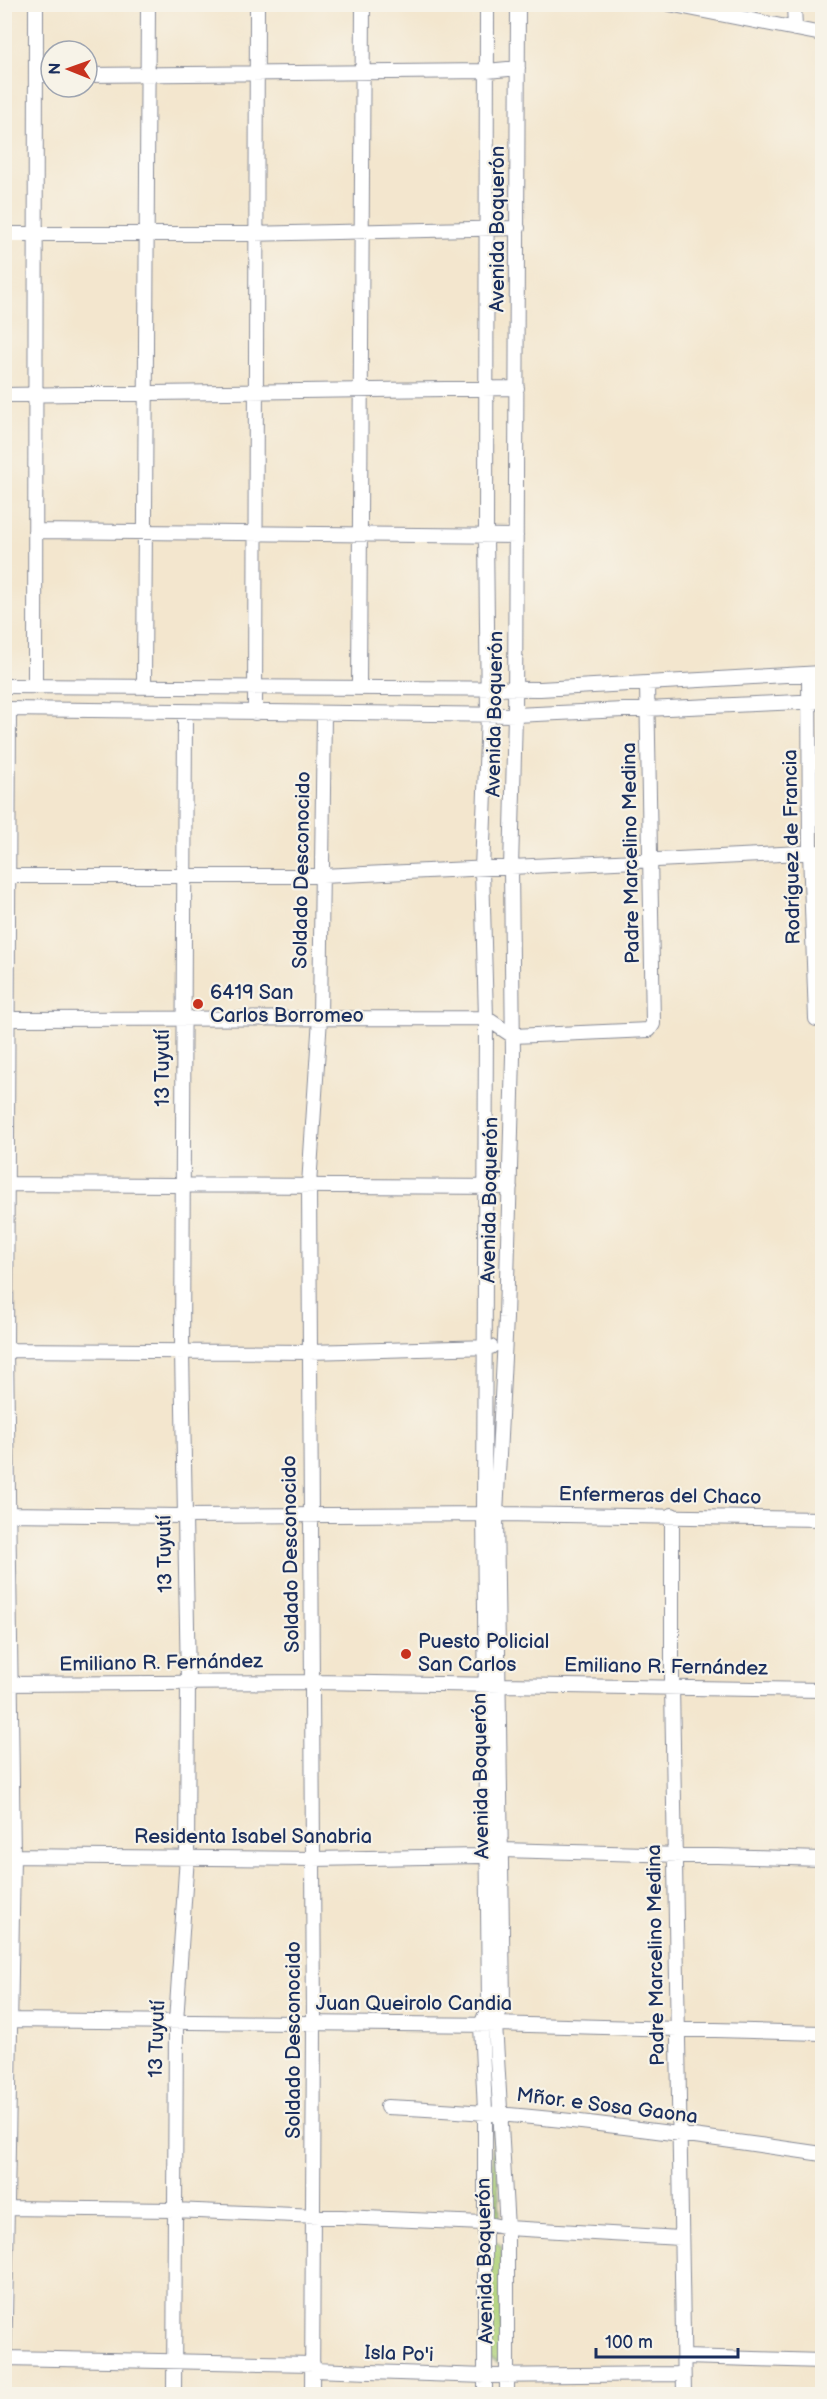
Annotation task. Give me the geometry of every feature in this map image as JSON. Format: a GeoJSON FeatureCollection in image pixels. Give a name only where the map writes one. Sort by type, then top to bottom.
{"type":"FeatureCollection","features":[{"type":"Feature","properties":{"kind":"street"},"geometry":{"type":"LineString","coordinates":[[35,686],[36,4]]}},
{"type":"Feature","properties":{"kind":"street"},"geometry":{"type":"LineString","coordinates":[[144,686],[148,4]]}},
{"type":"Feature","properties":{"kind":"street"},"geometry":{"type":"LineString","coordinates":[[255,713],[257,4]]}},
{"type":"Feature","properties":{"kind":"street"},"geometry":{"type":"LineString","coordinates":[[359,688],[363,4]]}},
{"type":"Feature","properties":{"kind":"street","name":"Avenida Boquerón"},"geometry":{"type":"LineString","coordinates":[[484,2394],[484,2111],[494,1852],[490,1514],[483,1348],[486,1018],[482,869],[488,715],[487,4]]}},
{"type":"Feature","properties":{"kind":"street","name":"Avenida Boquerón"},"geometry":{"type":"LineString","coordinates":[[490,1514],[505,1346],[513,1036],[511,868],[515,715],[518,4]]}},
{"type":"Feature","properties":{"kind":"street"},"geometry":{"type":"LineString","coordinates":[[669,4],[822,34]]}},
{"type":"Feature","properties":{"kind":"street"},"geometry":{"type":"LineString","coordinates":[[794,4],[795,29]]}},
{"type":"Feature","properties":{"kind":"street"},"geometry":{"type":"LineString","coordinates":[[99,75],[258,75],[362,71],[487,71],[518,68]]}},
{"type":"Feature","properties":{"kind":"street"},"geometry":{"type":"LineString","coordinates":[[4,234],[518,228]]}},
{"type":"Feature","properties":{"kind":"street"},"geometry":{"type":"LineString","coordinates":[[4,395],[517,388]]}},
{"type":"Feature","properties":{"kind":"street"},"geometry":{"type":"LineString","coordinates":[[35,531],[145,534],[255,532],[516,536]]}},
{"type":"Feature","properties":{"kind":"street"},"geometry":{"type":"LineString","coordinates":[[4,686],[515,689],[816,673]]}},
{"type":"Feature","properties":{"kind":"street","name":"Rodríguez de Francia"},"geometry":{"type":"LineString","coordinates":[[816,673],[816,1019]]}},
{"type":"Feature","properties":{"kind":"street","name":"Padre Marcelino Medina"},"geometry":{"type":"LineString","coordinates":[[513,1036],[649,1030],[653,1024],[648,861],[649,709],[647,683]]}},
{"type":"Feature","properties":{"kind":"street"},"geometry":{"type":"LineString","coordinates":[[4,2376],[9,1856],[5,1350],[7,709],[184,713],[515,715],[816,701]]}},
{"type":"Feature","properties":{"kind":"street","name":"13 Tuyutí"},"geometry":{"type":"LineString","coordinates":[[174,2394],[176,2022],[187,1856],[188,1681],[183,1516],[182,1353],[184,713]]}},
{"type":"Feature","properties":{"kind":"street","name":"Soldado Desconocido"},"geometry":{"type":"LineString","coordinates":[[312,2394],[314,2024],[309,1185],[320,1018],[324,714]]}},
{"type":"Feature","properties":{"kind":"street"},"geometry":{"type":"LineString","coordinates":[[6,876],[183,874],[322,876],[816,852]]}},
{"type":"Feature","properties":{"kind":"street"},"geometry":{"type":"LineString","coordinates":[[6,1019],[486,1018],[513,1036]]}},
{"type":"Feature","properties":{"kind":"street"},"geometry":{"type":"LineString","coordinates":[[5,1184],[183,1187],[309,1185],[510,1187]]}},
{"type":"Feature","properties":{"kind":"street"},"geometry":{"type":"LineString","coordinates":[[5,1350],[182,1353],[309,1352],[505,1346]]}},
{"type":"Feature","properties":{"kind":"street","name":"Enfermeras del Chaco"},"geometry":{"type":"LineString","coordinates":[[7,1514],[672,1515],[822,1519]]}},
{"type":"Feature","properties":{"kind":"street","name":"Padre Marcelino Medina"},"geometry":{"type":"LineString","coordinates":[[672,1515],[676,2029],[684,2394]]}},
{"type":"Feature","properties":{"kind":"street","name":"Emiliano R. Fernández"},"geometry":{"type":"LineString","coordinates":[[8,1684],[188,1681],[672,1686],[822,1690]]}},
{"type":"Feature","properties":{"kind":"street","name":"Residenta Isabel Sanabria"},"geometry":{"type":"LineString","coordinates":[[9,1856],[313,1859],[494,1852],[822,1859]]}},
{"type":"Feature","properties":{"kind":"street","name":"Juan Queirolo Candia"},"geometry":{"type":"LineString","coordinates":[[8,2020],[488,2024],[822,2033]]}},
{"type":"Feature","properties":{"kind":"street","name":"Avenida Boquerón"},"geometry":{"type":"LineString","coordinates":[[488,2024],[500,2113],[507,2229],[507,2394]]}},
{"type":"Feature","properties":{"kind":"street","name":"Mñor. e Sosa Gaona"},"geometry":{"type":"LineString","coordinates":[[387,2107],[484,2111],[680,2133],[822,2154]]}},
{"type":"Feature","properties":{"kind":"street"},"geometry":{"type":"LineString","coordinates":[[5,2208],[174,2210],[313,2215],[483,2223],[507,2229],[680,2238]]}},
{"type":"Feature","properties":{"kind":"street"},"geometry":{"type":"LineString","coordinates":[[684,2357],[822,2361]]}},
{"type":"Feature","properties":{"kind":"street","name":"Isla Po'i"},"geometry":{"type":"LineString","coordinates":[[5,2358],[174,2361],[485,2376],[683,2374]]}},
{"type":"Feature","properties":{"kind":"green space"},"geometry":{"type":"Polygon","coordinates":[[[494,2117],[500,2217],[498,2218],[490,2214],[494,2117]]]}},
{"type":"Feature","properties":{"kind":"green space"},"geometry":{"type":"Polygon","coordinates":[[[497,2242],[502,2247],[502,2359],[498,2363],[490,2359],[492,2243],[497,2242]]]}},
{"type":"Feature","properties":{"kind":"place","name":"6419 San Carlos Borromeo"},"geometry":{"type":"Point","coordinates":[198,1004]}},
{"type":"Feature","properties":{"kind":"place","name":"Puesto Policial San Carlos"},"geometry":{"type":"Point","coordinates":[406,1654]}}]}
